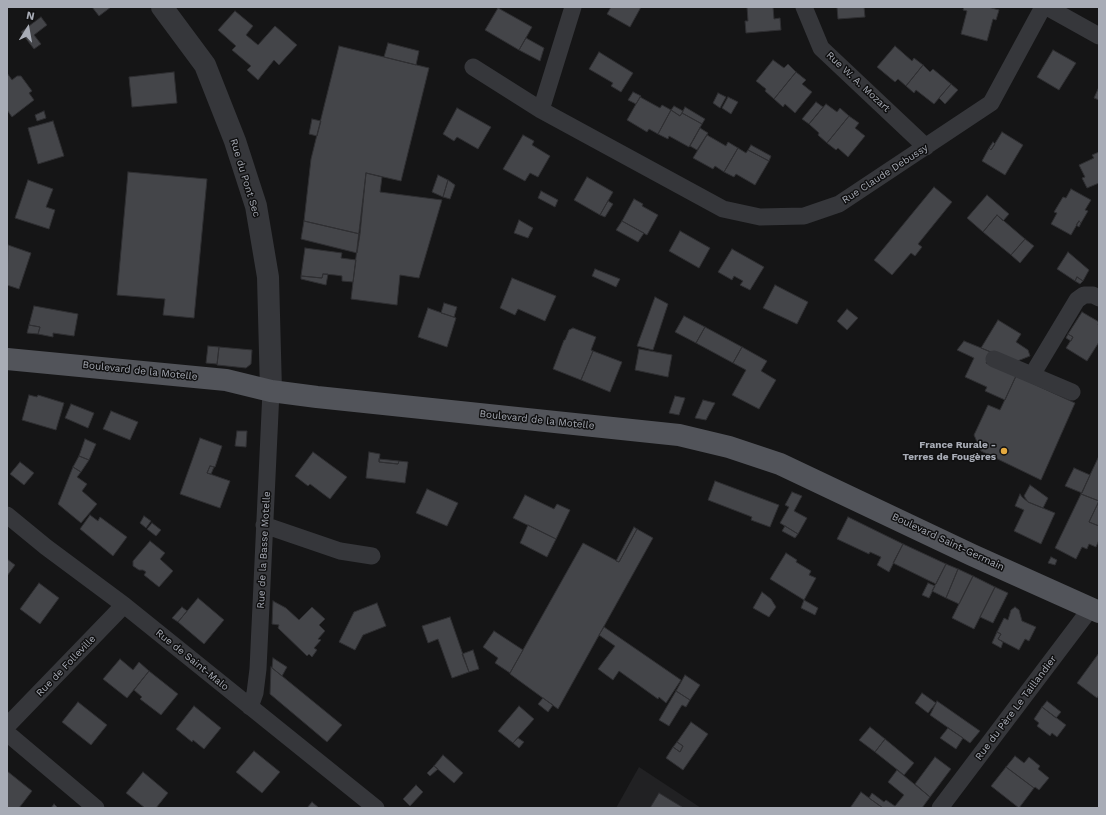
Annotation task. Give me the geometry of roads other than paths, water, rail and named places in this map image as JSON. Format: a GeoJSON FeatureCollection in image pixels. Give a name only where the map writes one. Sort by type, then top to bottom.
{"type":"FeatureCollection","features":[{"type":"Feature","properties":{"kind":"main road","name":"Boulevard de la Motelle"},"geometry":{"type":"LineString","coordinates":[[7,358],[226,380],[271,391],[317,398],[678,435],[729,447],[780,464],[797,472]]}},
{"type":"Feature","properties":{"kind":"main road","name":"Boulevard de la Motelle"},"geometry":{"type":"LineString","coordinates":[[7,371],[228,394],[271,391]]}},
{"type":"Feature","properties":{"kind":"main road","name":"Boulevard Saint-Germain"},"geometry":{"type":"LineString","coordinates":[[797,472],[972,555],[1095,610]]}},
{"type":"Feature","properties":{"kind":"street","name":"Rue du Pont Sec"},"geometry":{"type":"LineString","coordinates":[[162,7],[204,65],[235,141],[256,206],[268,277],[271,391]]}},
{"type":"Feature","properties":{"kind":"street"},"geometry":{"type":"LineString","coordinates":[[541,110],[573,7]]}},
{"type":"Feature","properties":{"kind":"street","name":"Rue W. A. Mozart"},"geometry":{"type":"LineString","coordinates":[[804,7],[821,48],[926,147]]}},
{"type":"Feature","properties":{"kind":"street","name":"Rue Claude Debussy"},"geometry":{"type":"LineString","coordinates":[[473,67],[541,110],[723,209],[760,217],[804,216],[839,204],[991,103],[1044,7]]}},
{"type":"Feature","properties":{"kind":"street"},"geometry":{"type":"LineString","coordinates":[[1047,7],[1099,36]]}},
{"type":"Feature","properties":{"kind":"street"},"geometry":{"type":"LineString","coordinates":[[1032,375],[1077,300],[1084,295],[1094,295],[1099,298]]}},
{"type":"Feature","properties":{"kind":"street"},"geometry":{"type":"LineString","coordinates":[[994,359],[1072,392]]}},
{"type":"Feature","properties":{"kind":"street","name":"Rue de la Basse Motelle"},"geometry":{"type":"LineString","coordinates":[[250,707],[255,693],[258,669],[271,391]]}},
{"type":"Feature","properties":{"kind":"street","name":"Rue de Saint-Malo"},"geometry":{"type":"LineString","coordinates":[[7,515],[46,547],[124,605],[376,808]]}},
{"type":"Feature","properties":{"kind":"street"},"geometry":{"type":"LineString","coordinates":[[264,525],[340,551],[372,556]]}},
{"type":"Feature","properties":{"kind":"street","name":"Rue de Folleville"},"geometry":{"type":"LineString","coordinates":[[7,726],[124,605]]}},
{"type":"Feature","properties":{"kind":"street","name":"Rue du Père Le Taillandier"},"geometry":{"type":"LineString","coordinates":[[940,808],[1095,610]]}},
{"type":"Feature","properties":{"kind":"street"},"geometry":{"type":"LineString","coordinates":[[7,733],[96,808]]}},
{"type":"Feature","properties":{"kind":"place","name":"France Rurale - Terres de Fougères"},"geometry":{"type":"Point","coordinates":[1004,451]}}]}
